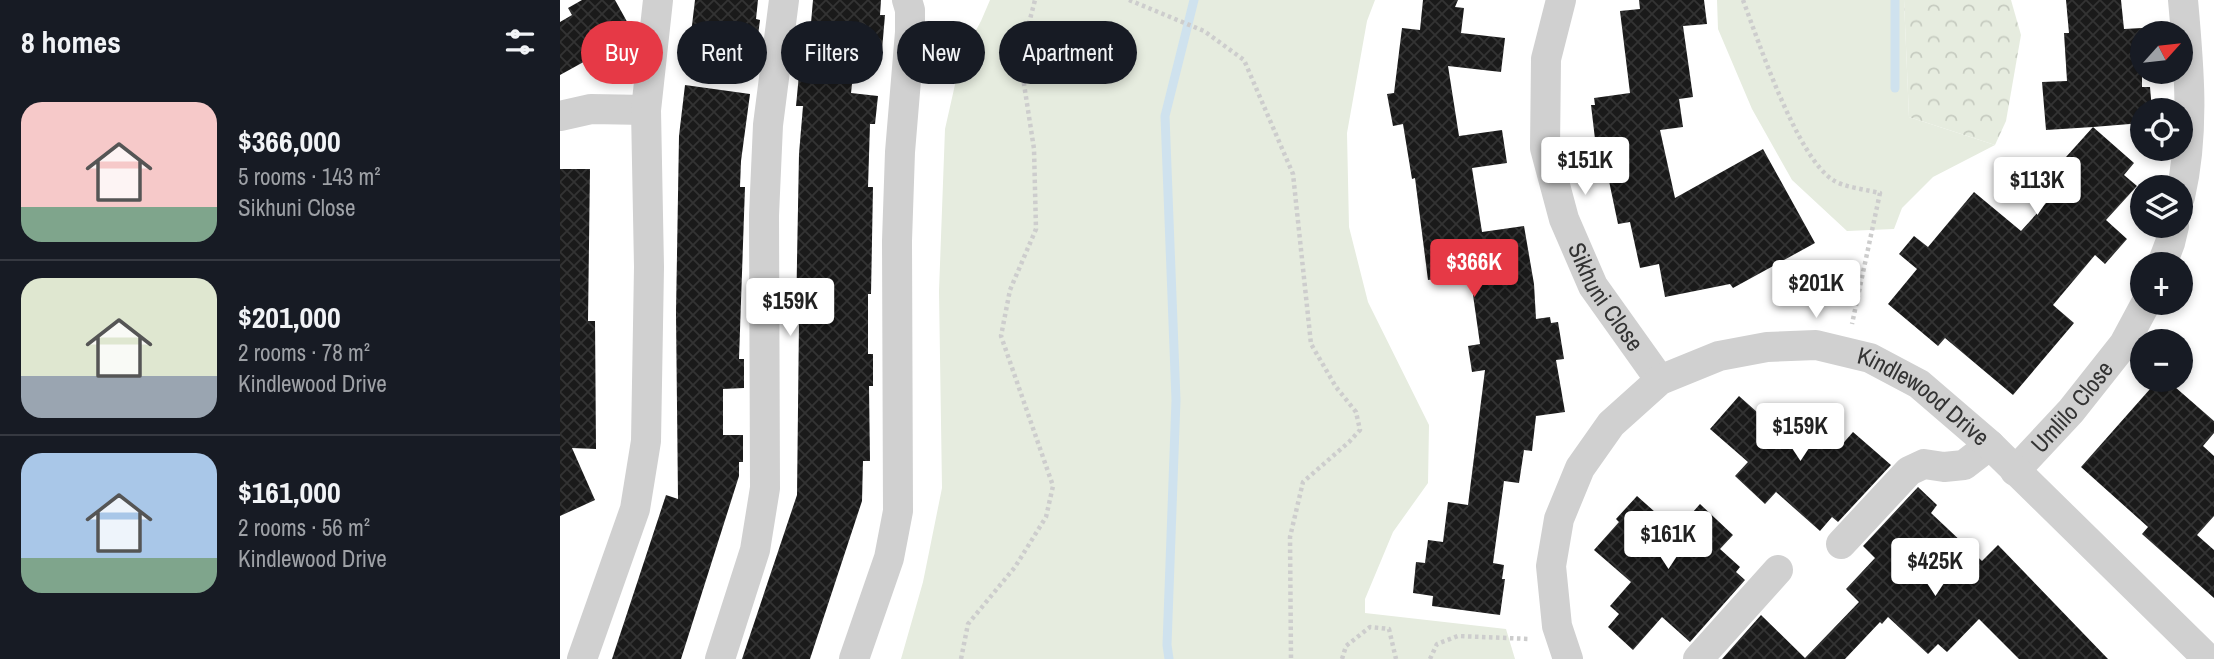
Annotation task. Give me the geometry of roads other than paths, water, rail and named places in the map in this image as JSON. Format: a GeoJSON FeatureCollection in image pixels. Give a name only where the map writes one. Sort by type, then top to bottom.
{"type":"FeatureCollection","features":[{"type":"Feature","properties":{"kind":"street"},"geometry":{"type":"LineString","coordinates":[[582,659],[635,509],[646,441],[649,267],[646,110],[658,0]]}},
{"type":"Feature","properties":{"kind":"street"},"geometry":{"type":"LineString","coordinates":[[720,659],[755,550],[765,488],[764,215],[768,125],[784,0]]}},
{"type":"Feature","properties":{"kind":"street"},"geometry":{"type":"LineString","coordinates":[[854,659],[889,558],[898,511],[897,241],[900,152],[910,32],[907,0]]}},
{"type":"Feature","properties":{"kind":"street","name":"Sikhuni Close"},"geometry":{"type":"LineString","coordinates":[[1561,0],[1546,59],[1545,148],[1564,219],[1593,286],[1660,380]]}},
{"type":"Feature","properties":{"kind":"street"},"geometry":{"type":"LineString","coordinates":[[2183,0],[2189,66],[2190,131],[2183,175]]}},
{"type":"Feature","properties":{"kind":"street"},"geometry":{"type":"LineString","coordinates":[[560,116],[591,109],[646,110]]}},
{"type":"Feature","properties":{"kind":"street","name":"Umlilo Close"},"geometry":{"type":"LineString","coordinates":[[2015,471],[2071,411],[2124,344],[2140,315]]}},
{"type":"Feature","properties":{"kind":"street","name":"Kindlewood Drive"},"geometry":{"type":"LineString","coordinates":[[1565,650],[1557,626],[1551,566],[1559,519],[1580,468],[1611,424],[1660,380],[1719,356],[1767,347],[1815,345],[1870,358],[1919,384],[1990,445],[2208,659]]}},
{"type":"Feature","properties":{"kind":"street"},"geometry":{"type":"LineString","coordinates":[[1841,544],[1909,471],[1924,464],[1944,467],[1964,465],[1990,445]]}},
{"type":"Feature","properties":{"kind":"street"},"geometry":{"type":"LineString","coordinates":[[1698,659],[1778,570]]}},
{"type":"Feature","properties":{"kind":"waterway"},"geometry":{"type":"LineString","coordinates":[[1169,659],[1167,645],[1176,400],[1165,116],[1194,0]]}},
{"type":"Feature","properties":{"kind":"waterway"},"geometry":{"type":"LineString","coordinates":[[1895,0],[1895,88]]}}]}
